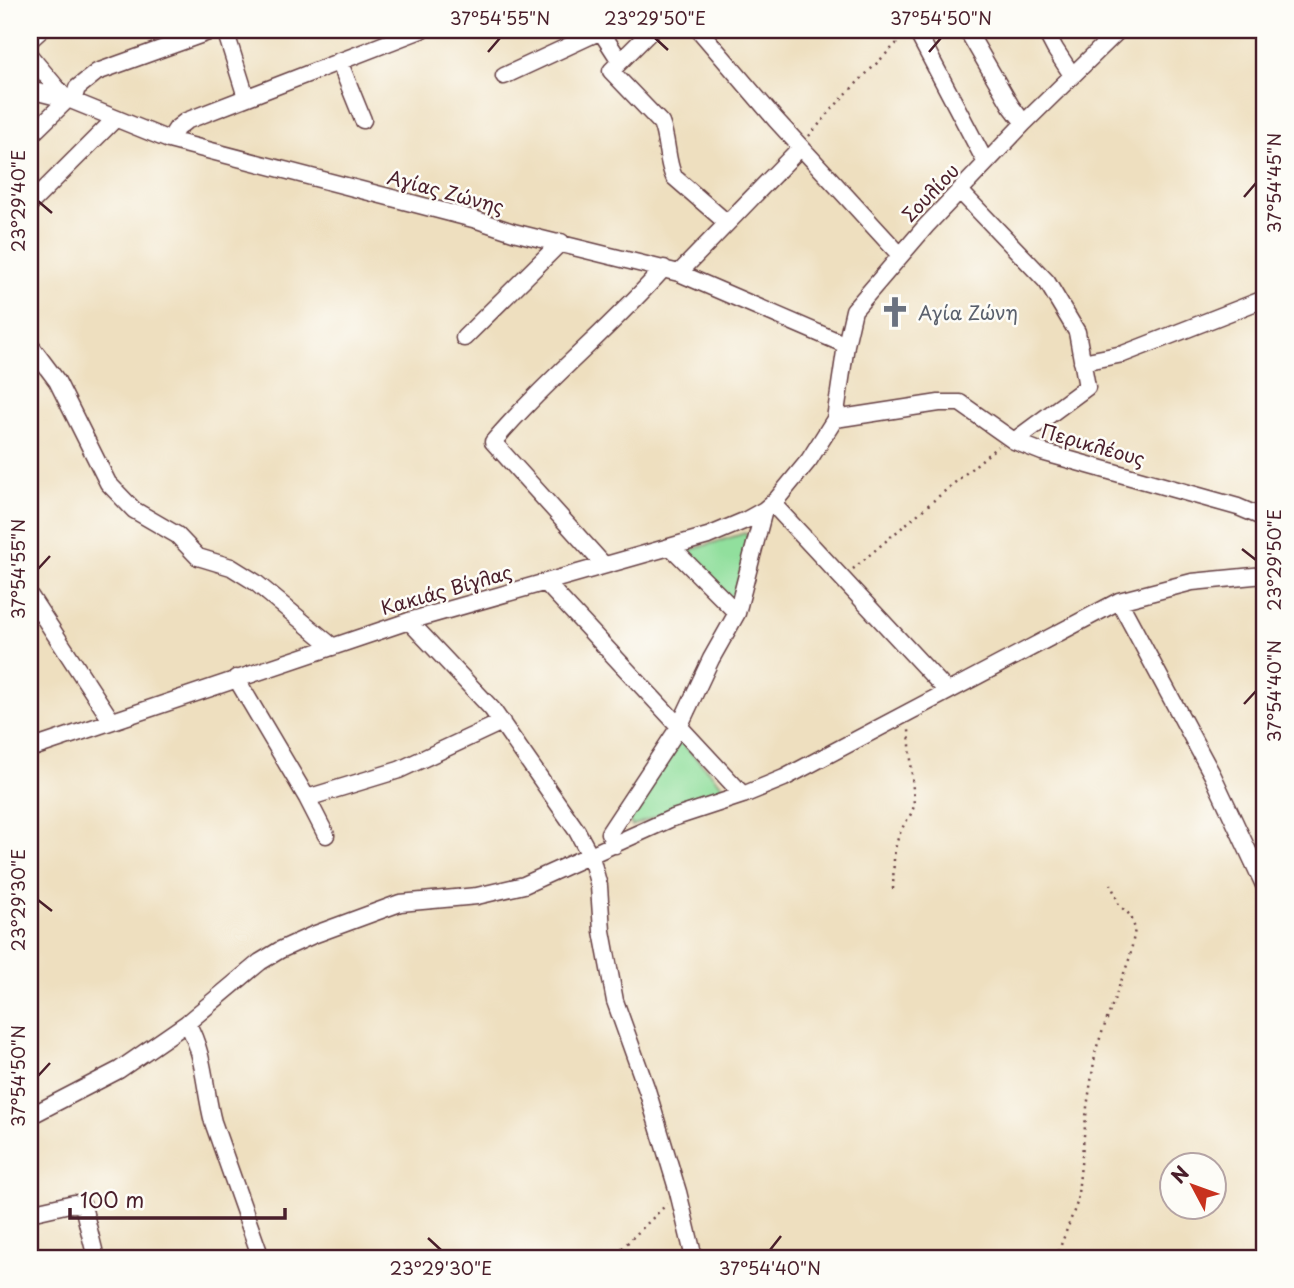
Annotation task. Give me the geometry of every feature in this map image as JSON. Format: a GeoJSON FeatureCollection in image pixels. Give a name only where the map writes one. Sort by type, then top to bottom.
{"type":"FeatureCollection","features":[{"type":"Feature","properties":{"kind":"street"},"geometry":{"type":"LineString","coordinates":[[30,40],[41,30]]}},
{"type":"Feature","properties":{"kind":"street"},"geometry":{"type":"LineString","coordinates":[[30,136],[70,100],[77,88],[97,72],[214,30]]}},
{"type":"Feature","properties":{"kind":"street"},"geometry":{"type":"LineString","coordinates":[[225,30],[246,97]]}},
{"type":"Feature","properties":{"kind":"street"},"geometry":{"type":"LineString","coordinates":[[169,140],[186,121],[421,30]]}},
{"type":"Feature","properties":{"kind":"street"},"geometry":{"type":"LineString","coordinates":[[652,30],[611,71],[661,123],[674,177],[727,223]]}},
{"type":"Feature","properties":{"kind":"street"},"geometry":{"type":"LineString","coordinates":[[699,30],[900,255]]}},
{"type":"Feature","properties":{"kind":"street"},"geometry":{"type":"LineString","coordinates":[[913,30],[986,163]]}},
{"type":"Feature","properties":{"kind":"street"},"geometry":{"type":"LineString","coordinates":[[967,30],[1011,106],[1024,123]]}},
{"type":"Feature","properties":{"kind":"street"},"geometry":{"type":"LineString","coordinates":[[1045,30],[1072,75]]}},
{"type":"Feature","properties":{"kind":"street","name":"Σουλίου"},"geometry":{"type":"LineString","coordinates":[[835,419],[854,310],[900,255],[986,163],[1119,30]]}},
{"type":"Feature","properties":{"kind":"street"},"geometry":{"type":"LineString","coordinates":[[504,76],[601,31],[620,61]]}},
{"type":"Feature","properties":{"kind":"street"},"geometry":{"type":"LineString","coordinates":[[30,55],[70,100]]}},
{"type":"Feature","properties":{"kind":"street"},"geometry":{"type":"LineString","coordinates":[[339,61],[363,121]]}},
{"type":"Feature","properties":{"kind":"street","name":"Αγίας Ζώνης"},"geometry":{"type":"LineString","coordinates":[[30,90],[70,100],[169,140],[477,220],[513,232],[671,271],[846,345]]}},
{"type":"Feature","properties":{"kind":"street"},"geometry":{"type":"LineString","coordinates":[[30,204],[115,119]]}},
{"type":"Feature","properties":{"kind":"street"},"geometry":{"type":"LineString","coordinates":[[604,565],[493,442],[527,403],[617,317],[727,223],[801,147]]}},
{"type":"Feature","properties":{"kind":"street"},"geometry":{"type":"LineString","coordinates":[[960,191],[1047,282],[1077,332],[1087,387],[1011,439]]}},
{"type":"Feature","properties":{"kind":"street"},"geometry":{"type":"LineString","coordinates":[[464,338],[561,242]]}},
{"type":"Feature","properties":{"kind":"street"},"geometry":{"type":"LineString","coordinates":[[1082,362],[1123,354],[1264,299]]}},
{"type":"Feature","properties":{"kind":"street"},"geometry":{"type":"LineString","coordinates":[[30,345],[57,381],[108,484],[134,510],[177,535],[198,556],[231,567],[255,582],[333,647]]}},
{"type":"Feature","properties":{"kind":"street","name":"Περικλέους"},"geometry":{"type":"LineString","coordinates":[[835,419],[939,403],[960,403],[1011,439],[1042,453],[1238,507],[1264,518]]}},
{"type":"Feature","properties":{"kind":"street","name":"Κακιάς Βίγλας"},"geometry":{"type":"LineString","coordinates":[[30,749],[408,621],[726,530],[768,507],[809,460],[835,419]]}},
{"type":"Feature","properties":{"kind":"street"},"geometry":{"type":"LineString","coordinates":[[612,839],[679,727],[711,659],[737,613],[768,507],[843,578],[947,691]]}},
{"type":"Feature","properties":{"kind":"street"},"geometry":{"type":"LineString","coordinates":[[671,547],[737,613]]}},
{"type":"Feature","properties":{"kind":"street"},"geometry":{"type":"LineString","coordinates":[[30,1116],[119,1070],[187,1023],[260,962],[313,935],[400,902],[477,896],[524,885],[612,839],[743,795],[784,778],[1119,601],[1192,582],[1264,575]]}},
{"type":"Feature","properties":{"kind":"street"},"geometry":{"type":"LineString","coordinates":[[545,582],[743,795]]}},
{"type":"Feature","properties":{"kind":"street"},"geometry":{"type":"LineString","coordinates":[[1119,601],[1213,776],[1264,886]]}},
{"type":"Feature","properties":{"kind":"street"},"geometry":{"type":"LineString","coordinates":[[32,602],[111,720]]}},
{"type":"Feature","properties":{"kind":"street"},"geometry":{"type":"LineString","coordinates":[[408,621],[483,698],[502,722],[588,850],[599,886],[602,931],[615,1001],[647,1090],[678,1192],[694,1258]]}},
{"type":"Feature","properties":{"kind":"street"},"geometry":{"type":"LineString","coordinates":[[236,678],[326,835]]}},
{"type":"Feature","properties":{"kind":"street"},"geometry":{"type":"LineString","coordinates":[[307,798],[399,770],[502,722]]}},
{"type":"Feature","properties":{"kind":"street"},"geometry":{"type":"LineString","coordinates":[[187,1023],[201,1054],[207,1101],[213,1122],[261,1258]]}},
{"type":"Feature","properties":{"kind":"street"},"geometry":{"type":"LineString","coordinates":[[30,1213],[74,1203],[83,1206],[96,1258]]}},
{"type":"Feature","properties":{"kind":"path"},"geometry":{"type":"LineString","coordinates":[[801,147],[842,98],[913,30]]}},
{"type":"Feature","properties":{"kind":"path"},"geometry":{"type":"LineString","coordinates":[[843,578],[1011,439]]}},
{"type":"Feature","properties":{"kind":"path"},"geometry":{"type":"LineString","coordinates":[[893,889],[894,854],[901,830],[914,805],[910,734],[904,714]]}},
{"type":"Feature","properties":{"kind":"path"},"geometry":{"type":"LineString","coordinates":[[1056,1258],[1077,1203],[1096,1049],[1130,957],[1135,929],[1131,916],[1119,905],[1111,884]]}},
{"type":"Feature","properties":{"kind":"path"},"geometry":{"type":"LineString","coordinates":[[612,1258],[678,1192]]}},
{"type":"Feature","properties":{"kind":"green space"},"geometry":{"type":"Polygon","coordinates":[[[745,533],[751,537],[732,602],[684,552],[745,533]]]}},
{"type":"Feature","properties":{"kind":"green space"},"geometry":{"type":"Polygon","coordinates":[[[678,739],[727,790],[632,826],[626,815],[678,739]]]}},
{"type":"Feature","properties":{"kind":"place","name":"Αγία Ζώνη"},"geometry":{"type":"Point","coordinates":[895,312]}}]}
